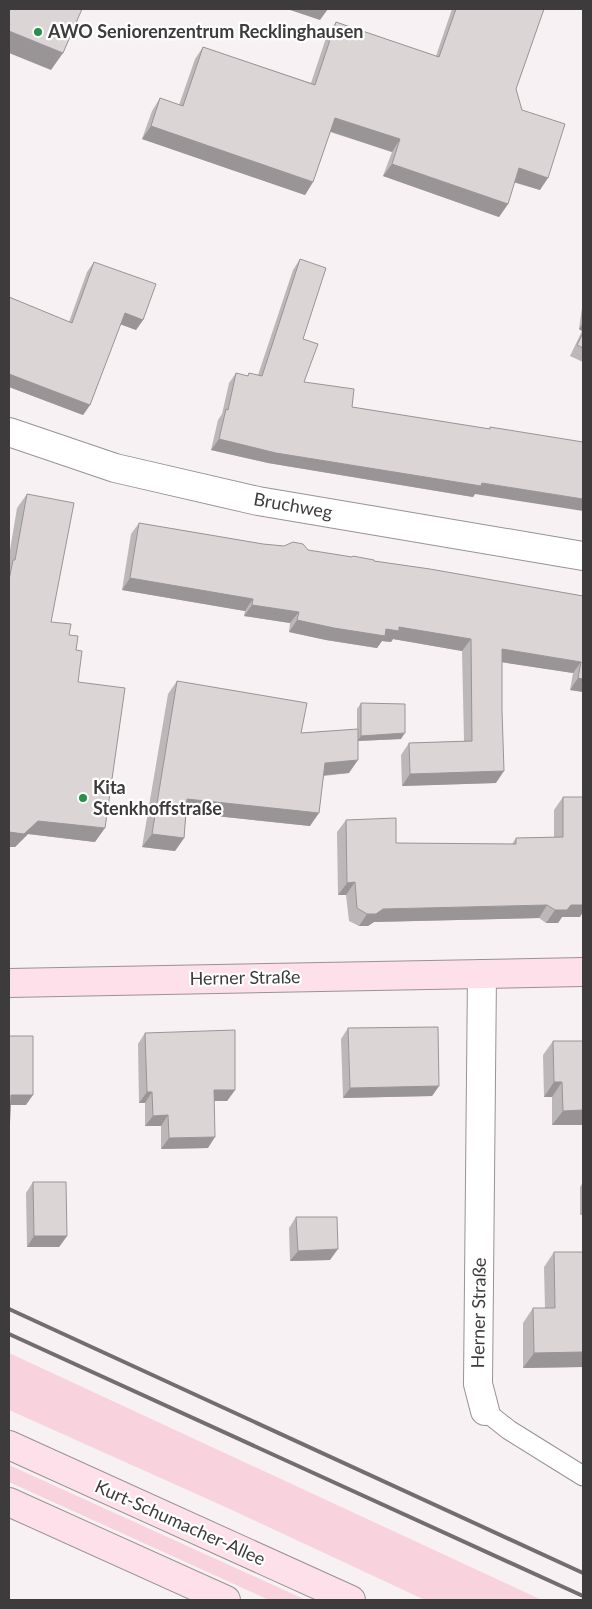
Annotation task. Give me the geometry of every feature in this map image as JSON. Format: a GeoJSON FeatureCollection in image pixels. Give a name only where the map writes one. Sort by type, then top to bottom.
{"type":"FeatureCollection","features":[{"type":"Feature","properties":{"kind":"main road","name":"Herner Straße"},"geometry":{"type":"LineString","coordinates":[[9,983],[583,972]]}},
{"type":"Feature","properties":{"kind":"main road","name":"Kurt-Schumacher-Allee"},"geometry":{"type":"LineString","coordinates":[[9,1445],[351,1600]]}},
{"type":"Feature","properties":{"kind":"main road"},"geometry":{"type":"LineString","coordinates":[[9,1502],[226,1600]]}},
{"type":"Feature","properties":{"kind":"street","name":"Bruchweg"},"geometry":{"type":"LineString","coordinates":[[9,432],[114,468],[258,500],[583,556]]}},
{"type":"Feature","properties":{"kind":"street","name":"Herner Straße"},"geometry":{"type":"LineString","coordinates":[[482,974],[478,1384],[485,1411]]}},
{"type":"Feature","properties":{"kind":"lane"},"geometry":{"type":"LineString","coordinates":[[485,1411],[509,1430],[583,1476]]}},
{"type":"Feature","properties":{"kind":"shaded area"},"geometry":{"type":"Polygon","coordinates":[[[9,1353],[542,1600],[425,1600],[232,1510],[9,1410],[9,1353]]]}},
{"type":"Feature","properties":{"kind":"shaded area"},"geometry":{"type":"Polygon","coordinates":[[[9,1465],[306,1600],[269,1600],[9,1482],[9,1465]]]}},
{"type":"Feature","properties":{"kind":"building","name":"AWO Seniorenzentrum Recklinghausen"},"geometry":{"type":"Polygon","coordinates":[[[9,9],[82,9],[63,53],[9,31],[9,9]]]}},
{"type":"Feature","properties":{"kind":"building"},"geometry":{"type":"Polygon","coordinates":[[[456,9],[544,9],[516,89],[522,110],[565,124],[548,178],[519,168],[508,204],[392,164],[400,139],[335,118],[313,182],[151,126],[160,98],[183,106],[203,47],[315,85],[336,22],[439,57],[456,9]]]}},
{"type":"Feature","properties":{"kind":"building"},"geometry":{"type":"Polygon","coordinates":[[[300,259],[326,268],[303,339],[318,344],[304,382],[354,389],[352,407],[583,442],[583,499],[482,483],[481,486],[276,453],[219,439],[236,373],[248,376],[249,373],[262,376],[300,259]]]}},
{"type":"Feature","properties":{"kind":"building"},"geometry":{"type":"Polygon","coordinates":[[[94,262],[156,284],[143,320],[125,313],[90,405],[9,374],[9,297],[72,323],[94,262]]]}},
{"type":"Feature","properties":{"kind":"building"},"geometry":{"type":"Polygon","coordinates":[[[583,333],[583,348],[577,345],[583,333]]]}},
{"type":"Feature","properties":{"kind":"building"},"geometry":{"type":"Polygon","coordinates":[[[27,494],[74,503],[51,622],[71,624],[69,635],[78,636],[76,650],[82,651],[78,682],[125,688],[105,828],[38,821],[24,834],[9,832],[9,580],[13,560],[15,560],[27,494]]]}},
{"type":"Feature","properties":{"kind":"building"},"geometry":{"type":"Polygon","coordinates":[[[139,523],[263,544],[284,546],[293,542],[303,544],[308,550],[353,556],[583,596],[583,679],[578,678],[581,662],[502,649],[504,771],[410,774],[409,743],[472,741],[471,639],[399,627],[399,631],[386,629],[385,636],[334,628],[297,620],[299,612],[252,605],[253,599],[130,578],[139,523]]]}},
{"type":"Feature","properties":{"kind":"building"},"geometry":{"type":"Polygon","coordinates":[[[177,681],[307,703],[301,733],[358,729],[358,760],[325,763],[319,813],[187,799],[184,838],[152,834],[177,681]]]}},
{"type":"Feature","properties":{"kind":"building"},"geometry":{"type":"Polygon","coordinates":[[[361,703],[405,704],[405,733],[361,736],[361,703]]]}},
{"type":"Feature","properties":{"kind":"building"},"geometry":{"type":"Polygon","coordinates":[[[563,797],[583,797],[583,905],[571,905],[567,910],[555,910],[547,905],[383,909],[376,914],[367,914],[357,908],[355,882],[347,883],[346,820],[396,818],[396,843],[516,844],[516,838],[563,837],[563,797]]]}},
{"type":"Feature","properties":{"kind":"building"},"geometry":{"type":"Polygon","coordinates":[[[438,1027],[439,1086],[350,1088],[348,1028],[438,1027]]]}},
{"type":"Feature","properties":{"kind":"building"},"geometry":{"type":"Polygon","coordinates":[[[235,1030],[235,1090],[214,1090],[215,1137],[169,1138],[168,1115],[153,1116],[152,1092],[147,1092],[145,1033],[235,1030]]]}},
{"type":"Feature","properties":{"kind":"building"},"geometry":{"type":"Polygon","coordinates":[[[9,1036],[33,1036],[33,1095],[11,1095],[9,1133],[9,1036]]]}},
{"type":"Feature","properties":{"kind":"building"},"geometry":{"type":"Polygon","coordinates":[[[553,1041],[583,1041],[583,1110],[563,1111],[562,1082],[554,1082],[553,1041]]]}},
{"type":"Feature","properties":{"kind":"building"},"geometry":{"type":"Polygon","coordinates":[[[33,1182],[66,1182],[67,1236],[34,1236],[33,1182]]]}},
{"type":"Feature","properties":{"kind":"building"},"geometry":{"type":"Polygon","coordinates":[[[296,1217],[337,1217],[338,1249],[298,1251],[296,1217]]]}},
{"type":"Feature","properties":{"kind":"building"},"geometry":{"type":"Polygon","coordinates":[[[554,1252],[583,1252],[583,1352],[534,1353],[533,1308],[555,1308],[554,1252]]]}},
{"type":"Feature","properties":{"kind":"railway"},"geometry":{"type":"LineString","coordinates":[[9,1309],[583,1573]]}},
{"type":"Feature","properties":{"kind":"railway"},"geometry":{"type":"LineString","coordinates":[[9,1334],[583,1596]]}},
{"type":"Feature","properties":{"kind":"place","name":"AWO Seniorenzentrum Recklinghausen"},"geometry":{"type":"Point","coordinates":[38,32]}},
{"type":"Feature","properties":{"kind":"place","name":"Kita Stenkhoffstraße"},"geometry":{"type":"Point","coordinates":[83,798]}}]}
